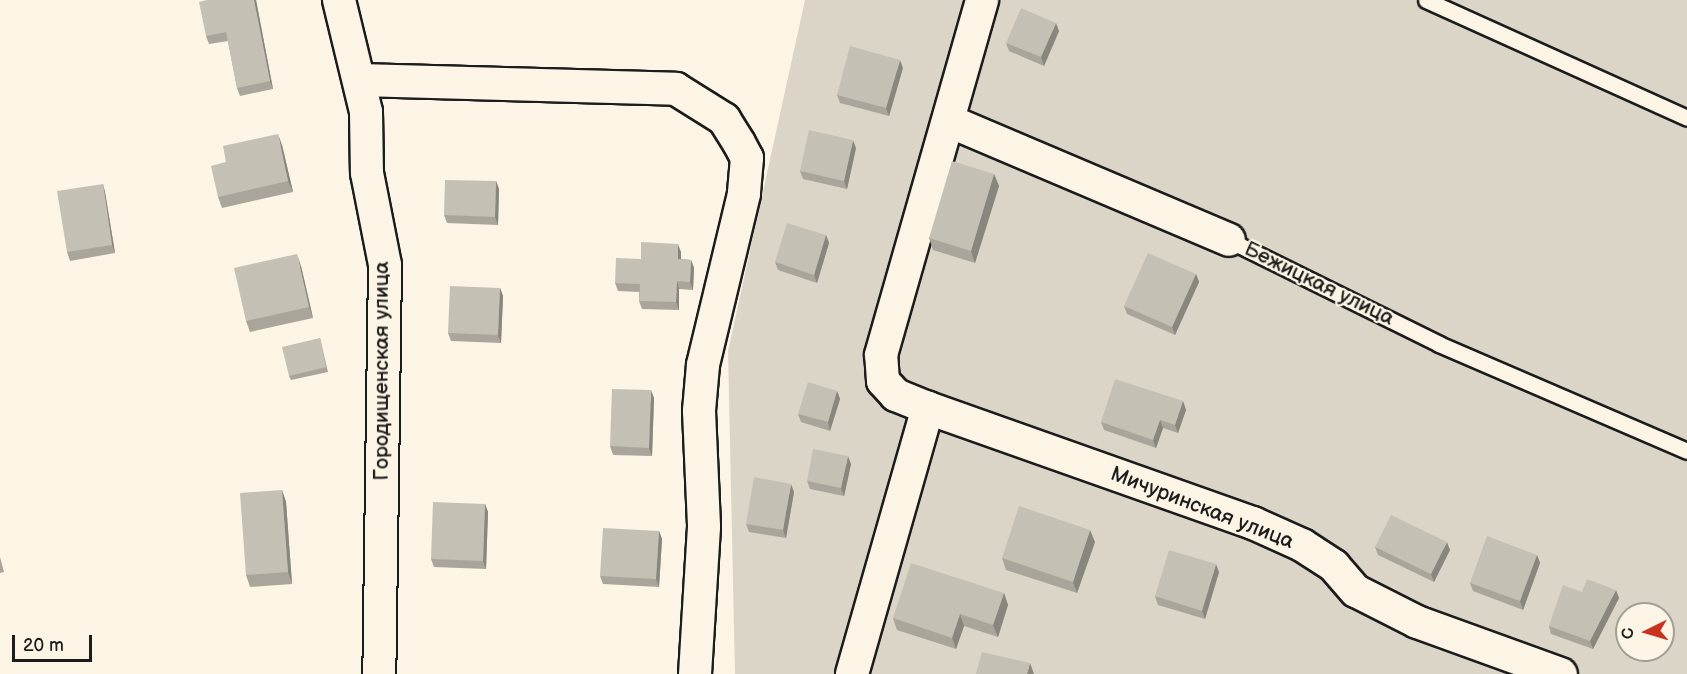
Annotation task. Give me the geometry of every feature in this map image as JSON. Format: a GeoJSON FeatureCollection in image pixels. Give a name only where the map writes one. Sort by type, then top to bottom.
{"type":"FeatureCollection","features":[{"type":"Feature","properties":{"kind":"street","name":"Городищенская улица"},"geometry":{"type":"LineString","coordinates":[[339,0],[360,80],[367,173],[385,265],[379,674]]}},
{"type":"Feature","properties":{"kind":"street","name":"Мичуринская улица"},"geometry":{"type":"LineString","coordinates":[[982,0],[950,121],[881,356],[883,381],[896,395],[928,408],[1253,523],[1302,545],[1334,566],[1356,591],[1417,622],[1561,674]]}},
{"type":"Feature","properties":{"kind":"street"},"geometry":{"type":"LineString","coordinates":[[360,80],[676,89],[724,119],[739,143],[747,158],[744,194],[703,365],[699,411],[704,527],[695,674]]}},
{"type":"Feature","properties":{"kind":"street","name":"Бежицкая улица"},"geometry":{"type":"LineString","coordinates":[[950,121],[1229,240]]}},
{"type":"Feature","properties":{"kind":"street"},"geometry":{"type":"LineString","coordinates":[[852,674],[928,408]]}},
{"type":"Feature","properties":{"kind":"lane"},"geometry":{"type":"LineString","coordinates":[[1426,0],[1687,117]]}},
{"type":"Feature","properties":{"kind":"lane","name":"Бежицкая улица"},"geometry":{"type":"LineString","coordinates":[[1229,240],[1438,344],[1687,451]]}},
{"type":"Feature","properties":{"kind":"shaded area"},"geometry":{"type":"Polygon","coordinates":[[[805,0],[1687,0],[1687,674],[735,674],[728,351],[805,0]]]}},
{"type":"Feature","properties":{"kind":"building"},"geometry":{"type":"Polygon","coordinates":[[[254,0],[270,81],[237,88],[226,32],[206,36],[199,2],[254,0]]]}},
{"type":"Feature","properties":{"kind":"building"},"geometry":{"type":"Polygon","coordinates":[[[1021,8],[1056,23],[1041,57],[1006,43],[1021,8]]]}},
{"type":"Feature","properties":{"kind":"building"},"geometry":{"type":"Polygon","coordinates":[[[850,46],[900,60],[886,108],[837,95],[850,46]]]}},
{"type":"Feature","properties":{"kind":"building"},"geometry":{"type":"Polygon","coordinates":[[[809,130],[853,140],[844,181],[800,171],[809,130]]]}},
{"type":"Feature","properties":{"kind":"building"},"geometry":{"type":"Polygon","coordinates":[[[278,134],[288,181],[218,197],[211,166],[226,162],[223,146],[278,134]]]}},
{"type":"Feature","properties":{"kind":"building"},"geometry":{"type":"Polygon","coordinates":[[[952,161],[994,174],[971,251],[929,238],[952,161]]]}},
{"type":"Feature","properties":{"kind":"building"},"geometry":{"type":"Polygon","coordinates":[[[445,180],[496,181],[495,217],[444,215],[445,180]]]}},
{"type":"Feature","properties":{"kind":"building"},"geometry":{"type":"Polygon","coordinates":[[[103,184],[112,245],[67,252],[57,191],[103,184]]]}},
{"type":"Feature","properties":{"kind":"building"},"geometry":{"type":"Polygon","coordinates":[[[787,223],[826,235],[814,275],[775,262],[787,223]]]}},
{"type":"Feature","properties":{"kind":"building"},"geometry":{"type":"Polygon","coordinates":[[[641,242],[678,244],[678,259],[691,260],[690,282],[677,281],[676,302],[639,301],[640,284],[615,283],[616,258],[641,259],[641,242]]]}},
{"type":"Feature","properties":{"kind":"building"},"geometry":{"type":"Polygon","coordinates":[[[1148,253],[1196,274],[1172,327],[1124,306],[1148,253]]]}},
{"type":"Feature","properties":{"kind":"building"},"geometry":{"type":"Polygon","coordinates":[[[297,254],[309,307],[246,321],[234,268],[297,254]]]}},
{"type":"Feature","properties":{"kind":"building"},"geometry":{"type":"Polygon","coordinates":[[[450,286],[500,288],[498,335],[448,333],[450,286]]]}},
{"type":"Feature","properties":{"kind":"building"},"geometry":{"type":"Polygon","coordinates":[[[320,338],[326,367],[289,376],[282,347],[320,338]]]}},
{"type":"Feature","properties":{"kind":"building"},"geometry":{"type":"Polygon","coordinates":[[[1115,379],[1183,401],[1175,425],[1160,420],[1153,440],[1101,422],[1115,379]]]}},
{"type":"Feature","properties":{"kind":"building"},"geometry":{"type":"Polygon","coordinates":[[[808,382],[837,391],[828,422],[798,414],[808,382]]]}},
{"type":"Feature","properties":{"kind":"building"},"geometry":{"type":"Polygon","coordinates":[[[612,389],[651,390],[649,448],[610,446],[612,389]]]}},
{"type":"Feature","properties":{"kind":"building"},"geometry":{"type":"Polygon","coordinates":[[[813,449],[848,456],[841,488],[807,481],[813,449]]]}},
{"type":"Feature","properties":{"kind":"building"},"geometry":{"type":"Polygon","coordinates":[[[754,477],[791,484],[783,530],[746,524],[754,477]]]}},
{"type":"Feature","properties":{"kind":"building"},"geometry":{"type":"Polygon","coordinates":[[[282,490],[288,572],[246,575],[240,493],[282,490]]]}},
{"type":"Feature","properties":{"kind":"building"},"geometry":{"type":"Polygon","coordinates":[[[433,502],[485,504],[483,561],[431,559],[433,502]]]}},
{"type":"Feature","properties":{"kind":"building"},"geometry":{"type":"Polygon","coordinates":[[[1019,506],[1090,530],[1073,582],[1002,558],[1019,506]]]}},
{"type":"Feature","properties":{"kind":"building"},"geometry":{"type":"Polygon","coordinates":[[[1391,515],[1447,542],[1431,574],[1375,547],[1391,515]]]}},
{"type":"Feature","properties":{"kind":"building"},"geometry":{"type":"Polygon","coordinates":[[[603,528],[659,531],[656,579],[600,576],[603,528]]]}},
{"type":"Feature","properties":{"kind":"building"},"geometry":{"type":"Polygon","coordinates":[[[1487,536],[1537,555],[1520,601],[1470,583],[1487,536]]]}},
{"type":"Feature","properties":{"kind":"building"},"geometry":{"type":"Polygon","coordinates":[[[1169,550],[1216,564],[1202,611],[1155,596],[1169,550]]]}},
{"type":"Feature","properties":{"kind":"building"},"geometry":{"type":"Polygon","coordinates":[[[911,563],[1004,593],[993,625],[960,614],[952,638],[893,618],[911,563]]]}},
{"type":"Feature","properties":{"kind":"building"},"geometry":{"type":"Polygon","coordinates":[[[1587,579],[1616,590],[1590,641],[1549,626],[1563,585],[1582,592],[1587,579]]]}},
{"type":"Feature","properties":{"kind":"building"},"geometry":{"type":"Polygon","coordinates":[[[982,652],[1030,663],[1027,674],[976,674],[982,652]]]}}]}
